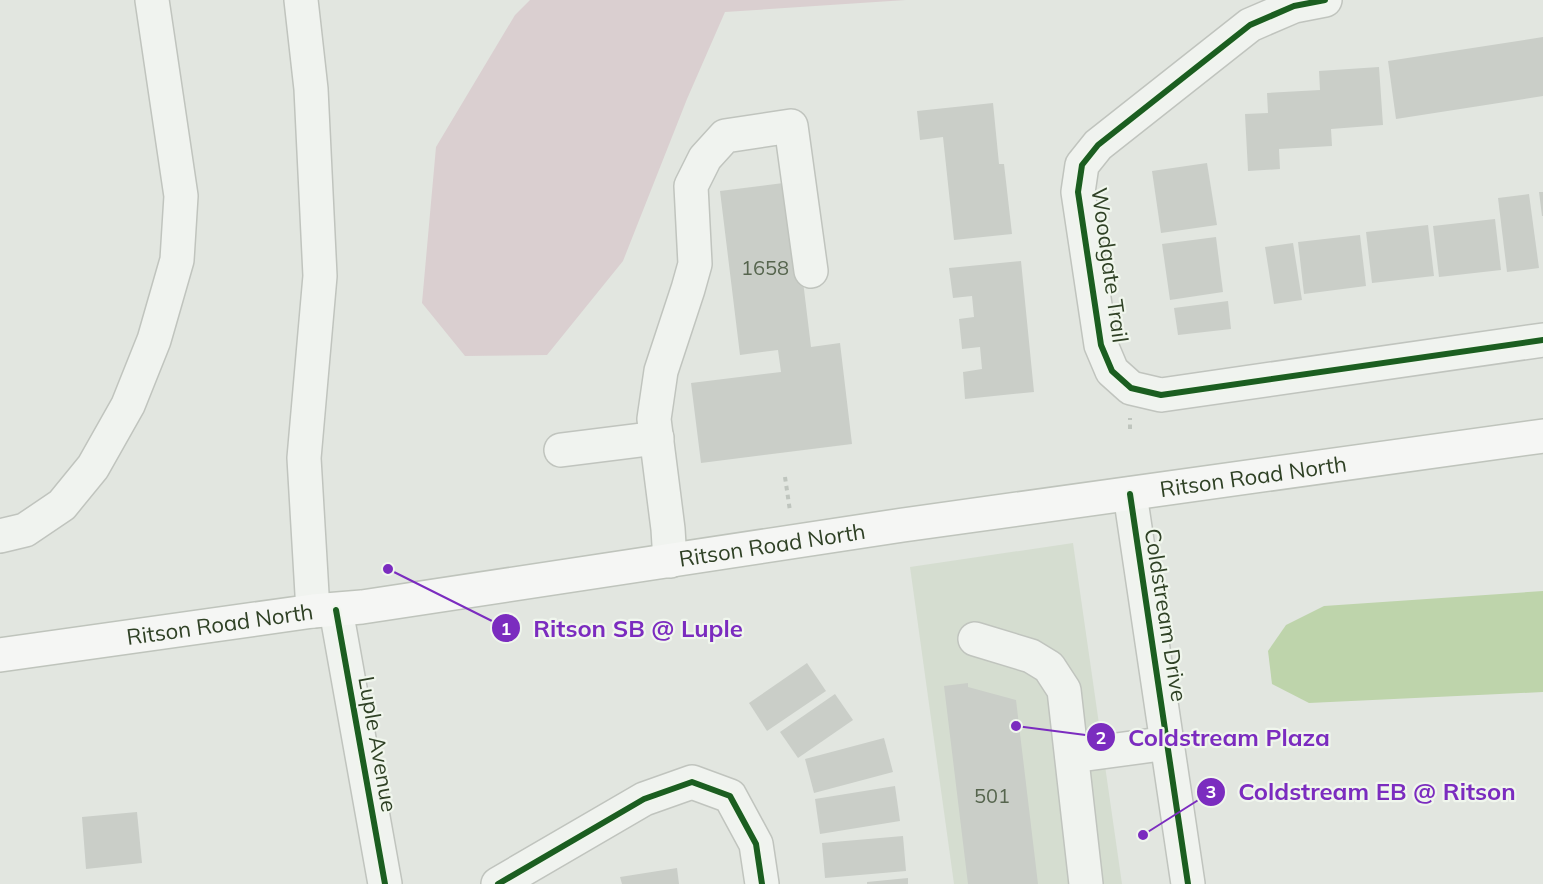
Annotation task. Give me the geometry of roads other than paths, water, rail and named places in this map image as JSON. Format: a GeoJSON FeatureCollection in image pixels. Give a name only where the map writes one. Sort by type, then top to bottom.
{"type":"FeatureCollection","features":[{"type":"Feature","properties":{"kind":"main road","name":"Ritson Road North"},"geometry":{"type":"LineString","coordinates":[[0,655],[670,561],[903,525],[1543,436]]}},
{"type":"Feature","properties":{"kind":"street"},"geometry":{"type":"LineString","coordinates":[[0,536],[25,530],[62,505],[93,467],[128,405],[154,340],[177,260],[181,196],[152,0]]}},
{"type":"Feature","properties":{"kind":"street","name":"Luple Avenue"},"geometry":{"type":"LineString","coordinates":[[301,0],[312,89],[320,276],[304,458],[325,610],[385,884]]}},
{"type":"Feature","properties":{"kind":"street","name":"Woodgate Trail"},"geometry":{"type":"LineString","coordinates":[[1325,0],[1294,6],[1250,24],[1098,145],[1082,165],[1078,192],[1101,345],[1112,370],[1131,388],[1161,395],[1543,340]]}},
{"type":"Feature","properties":{"kind":"street"},"geometry":{"type":"LineString","coordinates":[[670,561],[654,419],[661,371],[694,264],[691,186],[705,158],[725,136],[791,126],[811,271]]}},
{"type":"Feature","properties":{"kind":"street"},"geometry":{"type":"LineString","coordinates":[[561,450],[657,438]]}},
{"type":"Feature","properties":{"kind":"street","name":"Coldstream Drive"},"geometry":{"type":"LineString","coordinates":[[1130,494],[1188,884]]}},
{"type":"Feature","properties":{"kind":"street"},"geometry":{"type":"LineString","coordinates":[[975,639],[1030,656],[1049,667],[1064,690],[1086,884]]}},
{"type":"Feature","properties":{"kind":"street"},"geometry":{"type":"LineString","coordinates":[[1072,756],[1168,743]]}},
{"type":"Feature","properties":{"kind":"street"},"geometry":{"type":"LineString","coordinates":[[498,884],[644,799],[692,782],[730,796],[756,844],[762,884]]}},
{"type":"Feature","properties":{"kind":"place","name":"Ritson SB @ Luple"},"geometry":{"type":"Point","coordinates":[388,569]}},
{"type":"Feature","properties":{"kind":"place","name":"Coldstream Plaza"},"geometry":{"type":"Point","coordinates":[1016,726]}},
{"type":"Feature","properties":{"kind":"place","name":"Coldstream EB @ Ritson"},"geometry":{"type":"Point","coordinates":[1143,835]}}]}
